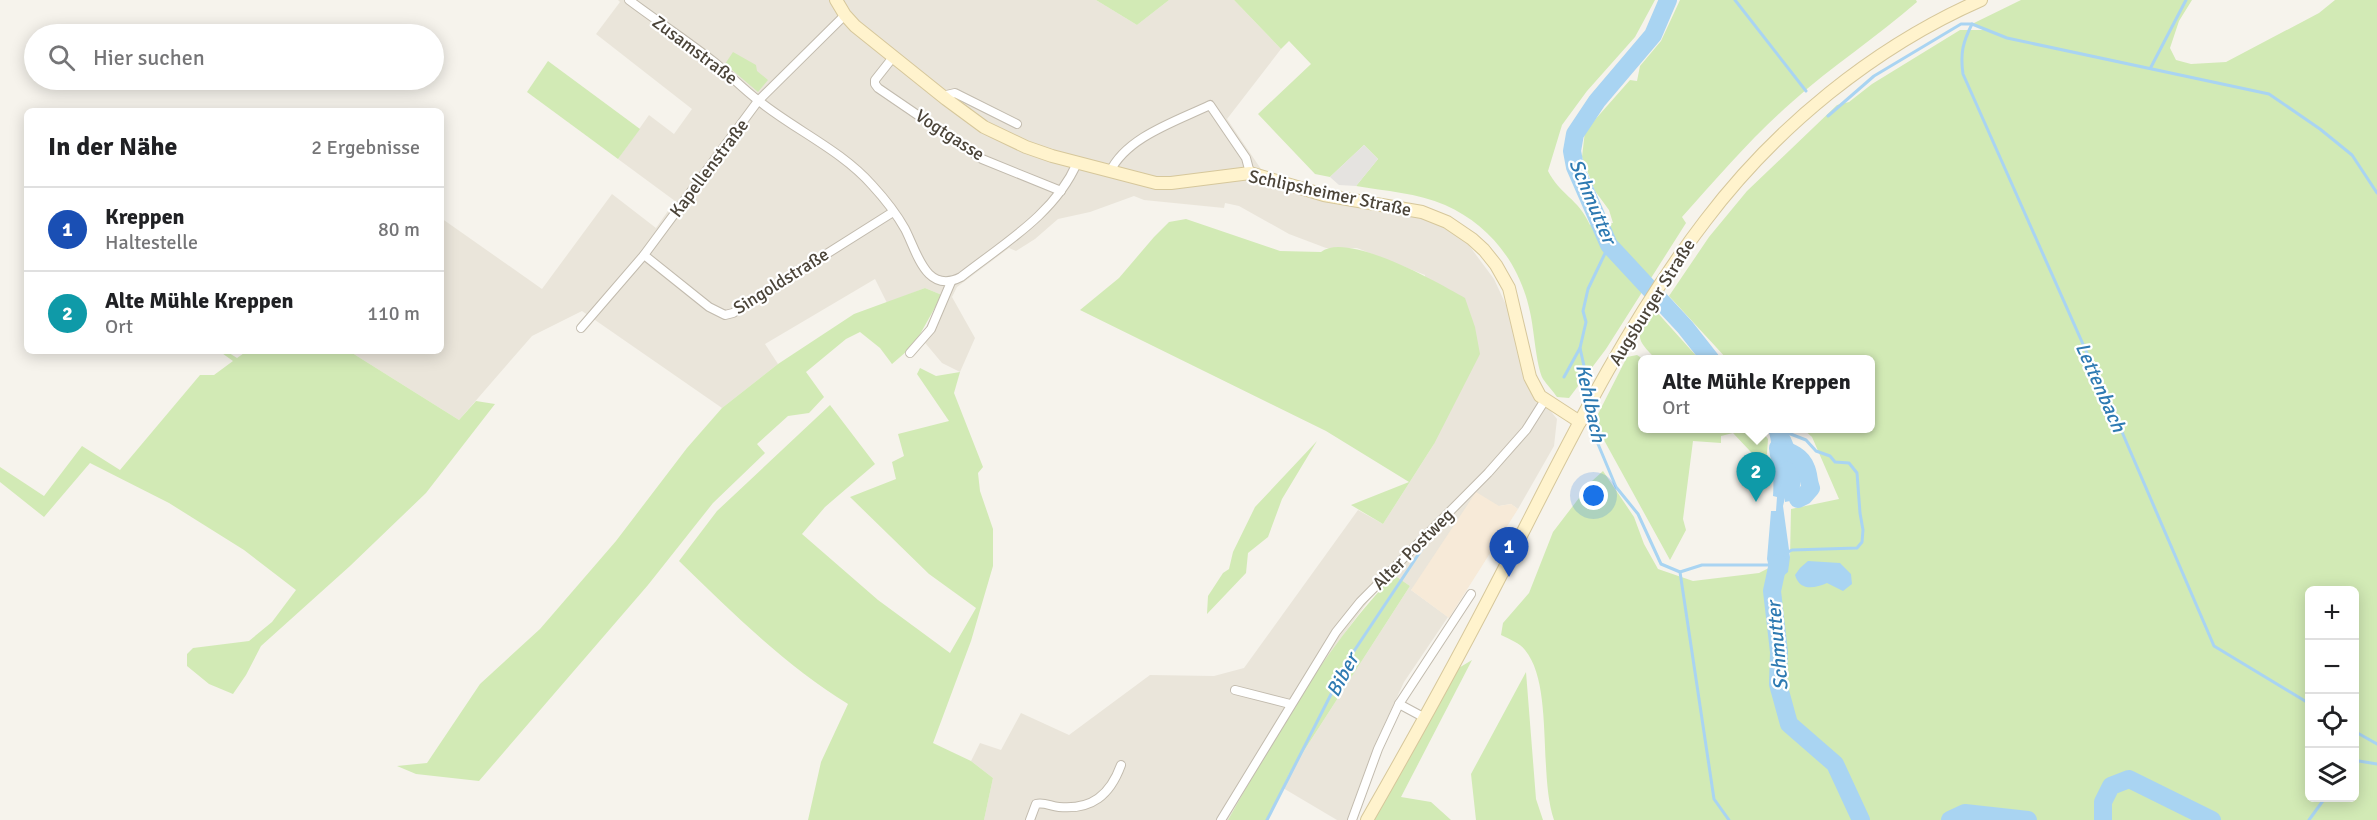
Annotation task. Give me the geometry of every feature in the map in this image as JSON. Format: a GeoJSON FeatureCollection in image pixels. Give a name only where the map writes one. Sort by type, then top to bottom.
{"type":"FeatureCollection","features":[{"type":"Feature","properties":{"kind":"main road","name":"Schlipsheimer Straße"},"geometry":{"type":"LineString","coordinates":[[836,0],[855,26],[942,96],[970,117],[1026,147],[1077,163],[1156,183],[1250,173],[1324,195],[1422,212],[1447,222],[1473,238],[1496,265],[1509,288],[1530,377],[1540,396],[1582,419]]}},
{"type":"Feature","properties":{"kind":"main road","name":"Augsburger Straße"},"geometry":{"type":"LineString","coordinates":[[1366,820],[1425,718],[1605,377],[1666,278],[1706,219],[1746,171],[1816,104],[1873,62],[1946,15],[1981,0]]}},
{"type":"Feature","properties":{"kind":"street","name":"Zusamstraße"},"geometry":{"type":"LineString","coordinates":[[634,1],[712,60],[759,101],[838,156],[871,184],[904,229],[923,268],[932,277],[951,282]]}},
{"type":"Feature","properties":{"kind":"street","name":"Kapellenstraße"},"geometry":{"type":"LineString","coordinates":[[581,328],[644,255],[759,101],[845,15]]}},
{"type":"Feature","properties":{"kind":"street","name":"Vogtgasse"},"geometry":{"type":"LineString","coordinates":[[894,56],[875,80],[878,88],[982,159],[1061,191]]}},
{"type":"Feature","properties":{"kind":"street"},"geometry":{"type":"LineString","coordinates":[[942,96],[955,93],[1017,124]]}},
{"type":"Feature","properties":{"kind":"street"},"geometry":{"type":"LineString","coordinates":[[1110,172],[1121,154],[1141,139],[1210,105],[1246,158],[1250,173]]}},
{"type":"Feature","properties":{"kind":"street"},"geometry":{"type":"LineString","coordinates":[[910,353],[931,329],[951,282],[1036,219],[1068,182],[1077,163]]}},
{"type":"Feature","properties":{"kind":"street","name":"Singoldstraße"},"geometry":{"type":"LineString","coordinates":[[644,255],[709,307],[724,315],[733,313],[893,212]]}},
{"type":"Feature","properties":{"kind":"street","name":"Alter Postweg"},"geometry":{"type":"LineString","coordinates":[[1221,820],[1336,632],[1360,602],[1488,473],[1526,430],[1545,400]]}},
{"type":"Feature","properties":{"kind":"street"},"geometry":{"type":"LineString","coordinates":[[1352,820],[1378,749],[1399,704],[1471,594]]}},
{"type":"Feature","properties":{"kind":"street"},"geometry":{"type":"LineString","coordinates":[[1235,690],[1290,704]]}},
{"type":"Feature","properties":{"kind":"street"},"geometry":{"type":"LineString","coordinates":[[1399,704],[1425,718]]}},
{"type":"Feature","properties":{"kind":"street"},"geometry":{"type":"LineString","coordinates":[[1030,820],[1036,804],[1072,807],[1086,804],[1102,796],[1114,783],[1121,765]]}},
{"type":"Feature","properties":{"kind":"shaded area"},"geometry":{"type":"Polygon","coordinates":[[[618,0],[1096,0],[1137,25],[1169,0],[1234,0],[1281,49],[1227,119],[1263,172],[1416,212],[1462,236],[1494,279],[1507,307],[1529,384],[1557,419],[1554,446],[1518,509],[1511,504],[1499,506],[1411,590],[1448,617],[1404,682],[1375,745],[1348,820],[1337,820],[1283,788],[1289,774],[1410,586],[1394,575],[1369,600],[1335,646],[1265,755],[1228,820],[984,820],[993,778],[971,761],[980,743],[1001,750],[1021,713],[1069,735],[1150,675],[1214,676],[1244,668],[1358,510],[1383,524],[1434,444],[1425,275],[1357,248],[1326,248],[1289,234],[1239,206],[1225,203],[1224,208],[1144,200],[1134,196],[1090,212],[1058,219],[1035,239],[1016,251],[1009,248],[957,287],[952,297],[975,338],[960,372],[942,363],[921,338],[942,295],[925,288],[887,303],[875,279],[765,344],[778,364],[722,408],[582,311],[532,336],[459,420],[354,354],[444,354],[444,220],[542,289],[612,194],[656,228],[675,201],[618,159],[649,115],[674,134],[692,109],[596,34],[620,2],[618,0]]]}},
{"type":"Feature","properties":{"kind":"shaded area"},"geometry":{"type":"Polygon","coordinates":[[[1364,145],[1378,159],[1356,186],[1339,185],[1330,177],[1364,145]]]}},
{"type":"Feature","properties":{"kind":"shaded area"},"geometry":{"type":"Polygon","coordinates":[[[1476,492],[1499,506],[1511,504],[1518,509],[1449,618],[1411,590],[1476,492]]]}},
{"type":"Feature","properties":{"kind":"green space"},"geometry":{"type":"Polygon","coordinates":[[[1096,0],[1169,0],[1137,25],[1096,0]]]}},
{"type":"Feature","properties":{"kind":"green space"},"geometry":{"type":"Polygon","coordinates":[[[1234,0],[1655,0],[1635,37],[1587,91],[1562,125],[1548,171],[1558,186],[1580,209],[1590,225],[1613,223],[1609,210],[1595,191],[1582,157],[1585,131],[1630,80],[1637,81],[1640,66],[1661,41],[1680,0],[1916,0],[1917,2],[1777,115],[1682,217],[1686,223],[1606,349],[1569,398],[1557,397],[1543,379],[1531,319],[1519,278],[1501,248],[1476,223],[1435,201],[1356,186],[1378,159],[1364,145],[1330,177],[1315,174],[1258,114],[1311,64],[1289,41],[1281,49],[1234,0]]]}},
{"type":"Feature","properties":{"kind":"green space"},"geometry":{"type":"Polygon","coordinates":[[[2021,0],[2192,0],[2179,21],[2170,48],[2176,60],[2191,64],[2226,62],[2319,13],[2335,0],[2377,0],[2377,820],[1554,820],[1549,801],[1540,685],[1534,665],[1525,650],[1501,635],[1503,623],[1529,593],[1553,532],[1592,481],[1603,471],[1634,517],[1644,544],[1658,569],[1693,581],[1759,573],[1790,557],[1791,509],[1839,499],[1812,437],[1808,433],[1875,433],[1875,355],[1723,355],[1669,296],[1709,237],[1747,191],[1837,105],[1849,102],[1872,84],[1960,30],[1985,30],[1972,24],[2021,0]]]}},
{"type":"Feature","properties":{"kind":"green space"},"geometry":{"type":"Polygon","coordinates":[[[733,52],[756,65],[757,71],[768,80],[758,92],[725,64],[733,52]]]}},
{"type":"Feature","properties":{"kind":"green space"},"geometry":{"type":"Polygon","coordinates":[[[548,61],[640,129],[618,159],[527,92],[548,61]]]}},
{"type":"Feature","properties":{"kind":"green space"},"geometry":{"type":"Polygon","coordinates":[[[1186,219],[1280,251],[1321,252],[1334,247],[1371,253],[1415,271],[1465,298],[1475,327],[1480,354],[1434,444],[1383,524],[1351,505],[1409,482],[1326,431],[1080,310],[1119,278],[1169,222],[1186,219]]]}},
{"type":"Feature","properties":{"kind":"green space"},"geometry":{"type":"Polygon","coordinates":[[[925,288],[942,295],[914,345],[892,364],[880,348],[860,332],[846,339],[806,372],[824,397],[809,413],[788,416],[757,444],[765,453],[713,503],[648,585],[479,781],[416,774],[397,766],[427,763],[480,684],[540,629],[616,541],[687,448],[722,408],[778,364],[854,314],[925,288]]]}},
{"type":"Feature","properties":{"kind":"green space"},"geometry":{"type":"Polygon","coordinates":[[[1655,310],[1695,355],[1652,355],[1640,339],[1642,330],[1655,310]]]}},
{"type":"Feature","properties":{"kind":"green space"},"geometry":{"type":"Polygon","coordinates":[[[223,354],[231,354],[237,358],[243,354],[354,354],[459,420],[476,401],[495,404],[426,493],[350,566],[261,646],[233,694],[209,684],[187,666],[187,654],[193,648],[249,641],[272,622],[296,590],[244,550],[169,503],[90,463],[44,517],[0,482],[0,467],[44,496],[82,446],[120,470],[200,375],[214,375],[233,361],[223,354]]]}},
{"type":"Feature","properties":{"kind":"green space"},"geometry":{"type":"Polygon","coordinates":[[[1638,356],[1638,433],[1733,433],[1721,436],[1721,443],[1693,441],[1683,519],[1686,530],[1670,560],[1599,431],[1598,414],[1627,357],[1638,356]]]}},
{"type":"Feature","properties":{"kind":"green space"},"geometry":{"type":"Polygon","coordinates":[[[920,368],[936,376],[960,372],[954,393],[983,467],[978,473],[980,491],[993,529],[993,566],[971,641],[933,743],[971,761],[993,778],[984,820],[808,820],[821,762],[848,704],[781,656],[679,561],[717,511],[830,405],[875,464],[825,507],[802,534],[878,600],[950,653],[976,608],[929,574],[850,497],[896,479],[892,462],[904,456],[898,434],[949,421],[917,374],[920,368]]]}},
{"type":"Feature","properties":{"kind":"green space"},"geometry":{"type":"Polygon","coordinates":[[[1733,433],[1763,433],[1768,439],[1766,468],[1733,433]]]}},
{"type":"Feature","properties":{"kind":"green space"},"geometry":{"type":"Polygon","coordinates":[[[1317,441],[1282,499],[1268,537],[1248,553],[1246,573],[1207,614],[1208,596],[1223,573],[1229,569],[1233,552],[1255,507],[1317,441]]]}},
{"type":"Feature","properties":{"kind":"green space"},"geometry":{"type":"Polygon","coordinates":[[[1394,575],[1410,586],[1289,774],[1267,820],[1228,820],[1284,723],[1324,661],[1369,602],[1394,575]]]}},
{"type":"Feature","properties":{"kind":"green space"},"geometry":{"type":"Polygon","coordinates":[[[1472,660],[1401,797],[1431,802],[1451,820],[1374,820],[1457,669],[1472,660]]]}},
{"type":"Feature","properties":{"kind":"green space"},"geometry":{"type":"Polygon","coordinates":[[[1526,672],[1536,799],[1543,820],[1476,820],[1471,774],[1526,672]]]}},
{"type":"Feature","properties":{"kind":"water"},"geometry":{"type":"Polygon","coordinates":[[[1769,433],[1788,433],[1796,453],[1800,475],[1800,486],[1795,500],[1785,502],[1785,498],[1783,506],[1790,557],[1788,572],[1773,585],[1767,559],[1771,511],[1776,511],[1777,497],[1773,496],[1769,433]]]}},
{"type":"Feature","properties":{"kind":"water"},"geometry":{"type":"Polygon","coordinates":[[[1808,561],[1840,563],[1851,574],[1852,584],[1843,591],[1827,583],[1813,587],[1800,584],[1795,575],[1808,561]]]}},
{"type":"Feature","properties":{"kind":"waterway","name":"Schmutter"},"geometry":{"type":"LineString","coordinates":[[1668,0],[1653,35],[1597,101],[1575,134],[1572,151],[1575,167],[1609,245],[1685,327],[1707,355]]}},
{"type":"Feature","properties":{"kind":"waterway","name":"Lettenbach"},"geometry":{"type":"LineString","coordinates":[[1735,0],[1806,91]]}},
{"type":"Feature","properties":{"kind":"waterway"},"geometry":{"type":"LineString","coordinates":[[2151,67],[2186,0]]}},
{"type":"Feature","properties":{"kind":"waterway","name":"Lettenbach"},"geometry":{"type":"LineString","coordinates":[[1828,116],[1874,76],[1961,24],[1972,24],[2007,38],[2269,94],[2320,129],[2352,155],[2377,193]]}},
{"type":"Feature","properties":{"kind":"waterway","name":"Lettenbach"},"geometry":{"type":"LineString","coordinates":[[1972,24],[1963,48],[1963,74],[2214,646],[2305,701]]}},
{"type":"Feature","properties":{"kind":"waterway","name":"Biber"},"geometry":{"type":"LineString","coordinates":[[1564,377],[1580,348],[1586,322],[1583,311],[1588,289],[1609,245]]}},
{"type":"Feature","properties":{"kind":"waterway","name":"Kehlbach"},"geometry":{"type":"LineString","coordinates":[[1580,348],[1590,393]]}},
{"type":"Feature","properties":{"kind":"waterway","name":"Kehlbach"},"geometry":{"type":"LineString","coordinates":[[1593,406],[1593,432],[1616,487],[1638,514],[1661,564],[1680,572],[1714,799],[1729,820]]}},
{"type":"Feature","properties":{"kind":"waterway"},"geometry":{"type":"LineString","coordinates":[[1786,553],[1792,550],[1857,548],[1862,542],[1863,530],[1857,473],[1849,463],[1835,462],[1830,456],[1816,451],[1806,440],[1788,433]]}},
{"type":"Feature","properties":{"kind":"waterway","name":"Schmutter"},"geometry":{"type":"LineString","coordinates":[[1779,455],[1778,448],[1798,457],[1806,468],[1811,488],[1798,499]]}},
{"type":"Feature","properties":{"kind":"waterway","name":"Biber"},"geometry":{"type":"LineString","coordinates":[[1267,820],[1350,657],[1430,537]]}},
{"type":"Feature","properties":{"kind":"waterway","name":"Schmutter"},"geometry":{"type":"LineString","coordinates":[[1778,563],[1772,591],[1779,652],[1778,684],[1789,724],[1835,764],[1861,820]]}},
{"type":"Feature","properties":{"kind":"waterway","name":"Kehlbach"},"geometry":{"type":"LineString","coordinates":[[1680,572],[1702,565],[1770,565]]}},
{"type":"Feature","properties":{"kind":"waterway","name":"Lettenbach"},"geometry":{"type":"LineString","coordinates":[[2359,734],[2377,744]]}},
{"type":"Feature","properties":{"kind":"waterway"},"geometry":{"type":"LineString","coordinates":[[2359,761],[2377,764]]}},
{"type":"Feature","properties":{"kind":"waterway","name":"Schmutter"},"geometry":{"type":"LineString","coordinates":[[2103,820],[2103,802],[2111,786],[2129,779],[2212,820]]}},
{"type":"Feature","properties":{"kind":"waterway"},"geometry":{"type":"LineString","coordinates":[[2309,820],[2322,802]]}},
{"type":"Feature","properties":{"kind":"waterway","name":"Schmutter"},"geometry":{"type":"LineString","coordinates":[[1950,820],[1965,813],[2028,820]]}},
{"type":"Feature","properties":{"kind":"place","name":"Alte Mühle Kreppen"},"geometry":{"type":"Point","coordinates":[1756,502]}},
{"type":"Feature","properties":{"kind":"place","name":"Kreppen"},"geometry":{"type":"Point","coordinates":[1509,577]}}]}
